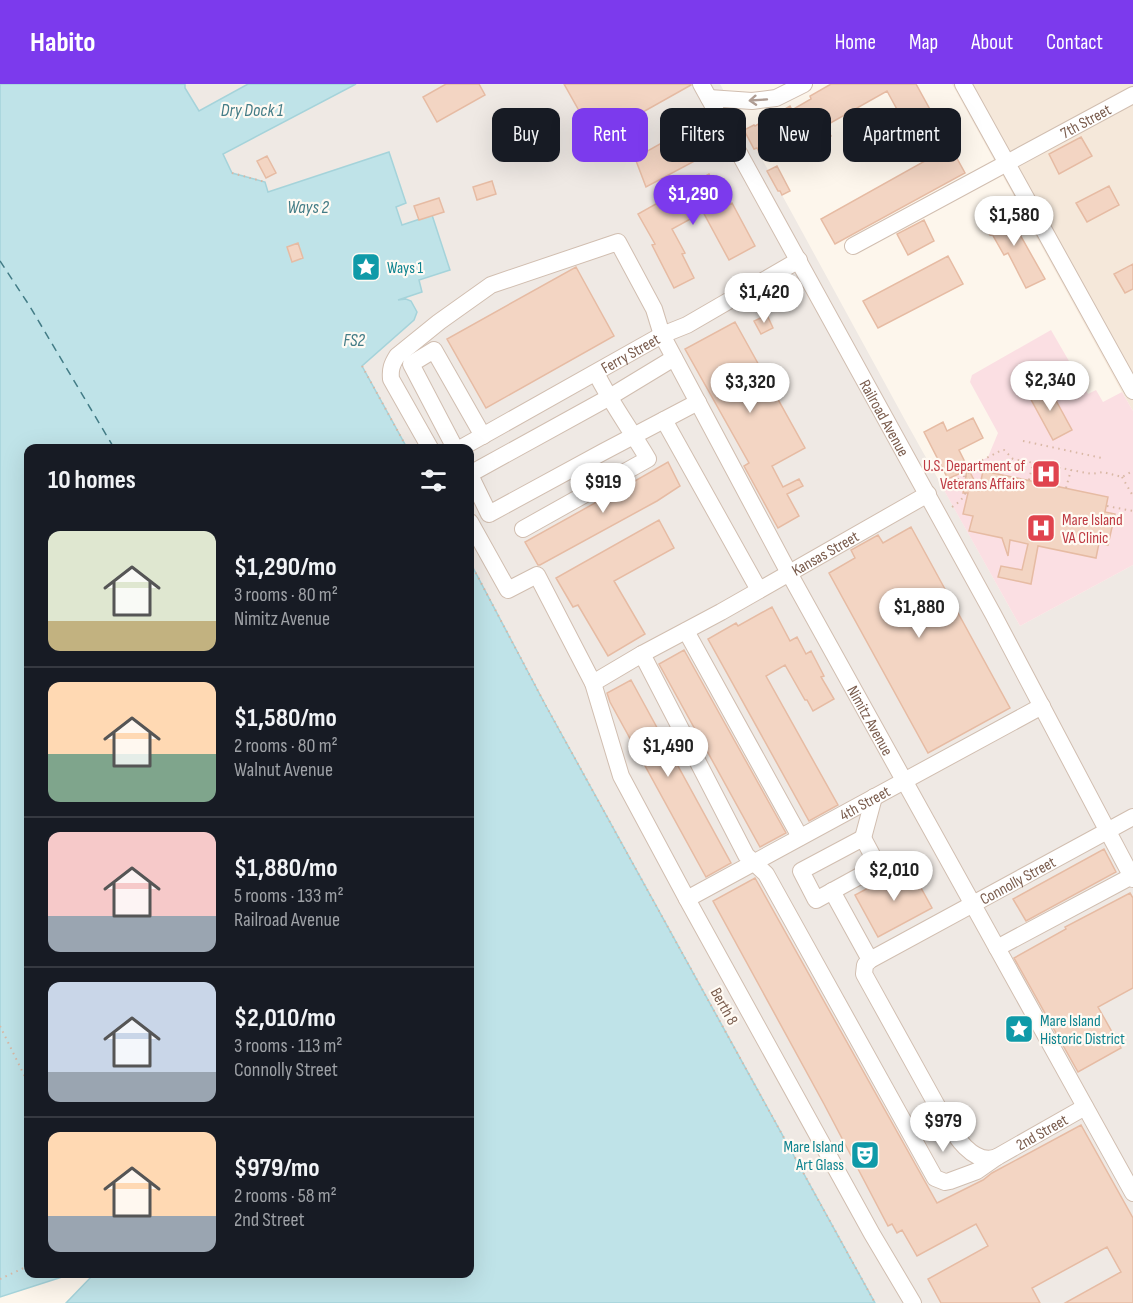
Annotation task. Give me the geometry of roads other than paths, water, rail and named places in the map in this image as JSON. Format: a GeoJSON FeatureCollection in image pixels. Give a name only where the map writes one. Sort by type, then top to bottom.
{"type":"FeatureCollection","features":[{"type":"Feature","properties":{"kind":"street"},"geometry":{"type":"LineString","coordinates":[[705,91],[725,84]]}},
{"type":"Feature","properties":{"kind":"street"},"geometry":{"type":"LineString","coordinates":[[705,91],[752,101],[776,98],[804,84]]}},
{"type":"Feature","properties":{"kind":"street"},"geometry":{"type":"LineString","coordinates":[[963,84],[1132,386]]}},
{"type":"Feature","properties":{"kind":"street","name":"Railroad Avenue"},"geometry":{"type":"LineString","coordinates":[[705,91],[799,260],[935,491],[1042,706],[1132,878]]}},
{"type":"Feature","properties":{"kind":"street","name":"7th Street"},"geometry":{"type":"LineString","coordinates":[[853,246],[1133,95]]}},
{"type":"Feature","properties":{"kind":"street","name":"Nimitz Avenue"},"geometry":{"type":"LineString","coordinates":[[428,444],[392,379],[390,371],[396,356],[491,285],[618,242],[654,309],[662,335],[789,573],[1133,1193]]}},
{"type":"Feature","properties":{"kind":"street","name":"Ferry Street"},"geometry":{"type":"LineString","coordinates":[[468,444],[662,335],[687,325],[799,260]]}},
{"type":"Feature","properties":{"kind":"street"},"geometry":{"type":"LineString","coordinates":[[453,444],[411,364],[434,350],[483,436]]}},
{"type":"Feature","properties":{"kind":"street"},"geometry":{"type":"LineString","coordinates":[[474,472],[608,398],[674,358]]}},
{"type":"Feature","properties":{"kind":"street"},"geometry":{"type":"LineString","coordinates":[[523,529],[648,459],[608,398],[596,373]]}},
{"type":"Feature","properties":{"kind":"street"},"geometry":{"type":"LineString","coordinates":[[474,482],[489,514],[698,402]]}},
{"type":"Feature","properties":{"kind":"street"},"geometry":{"type":"LineString","coordinates":[[664,420],[759,590]]}},
{"type":"Feature","properties":{"kind":"street","name":"Kansas Street"},"geometry":{"type":"LineString","coordinates":[[593,683],[935,491]]}},
{"type":"Feature","properties":{"kind":"street"},"geometry":{"type":"LineString","coordinates":[[474,529],[508,590],[537,575],[593,683],[621,776],[872,1234],[913,1303]]}},
{"type":"Feature","properties":{"kind":"street"},"geometry":{"type":"LineString","coordinates":[[686,631],[800,837]]}},
{"type":"Feature","properties":{"kind":"street"},"geometry":{"type":"LineString","coordinates":[[642,654],[746,855],[755,863]]}},
{"type":"Feature","properties":{"kind":"street","name":"4th Street"},"geometry":{"type":"LineString","coordinates":[[687,899],[1042,706]]}},
{"type":"Feature","properties":{"kind":"street"},"geometry":{"type":"LineString","coordinates":[[863,838],[801,871],[816,900],[878,866],[863,838],[874,797]]}},
{"type":"Feature","properties":{"kind":"street","name":"Connolly Street"},"geometry":{"type":"LineString","coordinates":[[870,960],[1133,818]]}},
{"type":"Feature","properties":{"kind":"street","name":"2nd Street"},"geometry":{"type":"LineString","coordinates":[[755,863],[766,874],[914,1128],[935,1179],[951,1181],[977,1171],[997,1157],[1085,1107]]}},
{"type":"Feature","properties":{"kind":"street"},"geometry":{"type":"LineString","coordinates":[[997,948],[1132,878]]}},
{"type":"Feature","properties":{"kind":"street"},"geometry":{"type":"LineString","coordinates":[[832,891],[870,960],[865,965],[864,974],[933,1117],[975,1155],[985,1160],[997,1157]]}},
{"type":"Feature","properties":{"kind":"water"},"geometry":{"type":"Polygon","coordinates":[[[0,84],[185,84],[185,88],[199,111],[248,84],[356,84],[223,154],[232,173],[265,182],[268,192],[389,152],[406,203],[396,207],[402,225],[432,215],[450,270],[419,280],[422,292],[398,300],[411,301],[417,312],[414,320],[362,366],[405,444],[24,444],[24,1278],[59,1278],[0,1297],[0,84]]]}},
{"type":"Feature","properties":{"kind":"water"},"geometry":{"type":"Polygon","coordinates":[[[474,570],[546,706],[875,1303],[66,1303],[90,1278],[474,1278],[474,570]]]}},
{"type":"Feature","properties":{"kind":"place","name":"Ways 1"},"geometry":{"type":"Point","coordinates":[366,267]}},
{"type":"Feature","properties":{"kind":"place","name":"U.S. Department of Veterans Affairs"},"geometry":{"type":"Point","coordinates":[1046,474]}},
{"type":"Feature","properties":{"kind":"place","name":"Mare Island VA Clinic"},"geometry":{"type":"Point","coordinates":[1041,528]}},
{"type":"Feature","properties":{"kind":"place","name":"Mare Island Historic District"},"geometry":{"type":"Point","coordinates":[1019,1029]}},
{"type":"Feature","properties":{"kind":"place","name":"Mare Island Art Glass"},"geometry":{"type":"Point","coordinates":[865,1155]}},
{"type":"Feature","properties":{"kind":"water label","name":"Dry Dock 1"},"geometry":{"type":"Point","coordinates":[252,110]}},
{"type":"Feature","properties":{"kind":"water label","name":"Ways 2"},"geometry":{"type":"Point","coordinates":[308,207]}},
{"type":"Feature","properties":{"kind":"water label","name":"FS2"},"geometry":{"type":"Point","coordinates":[354,340]}}]}
